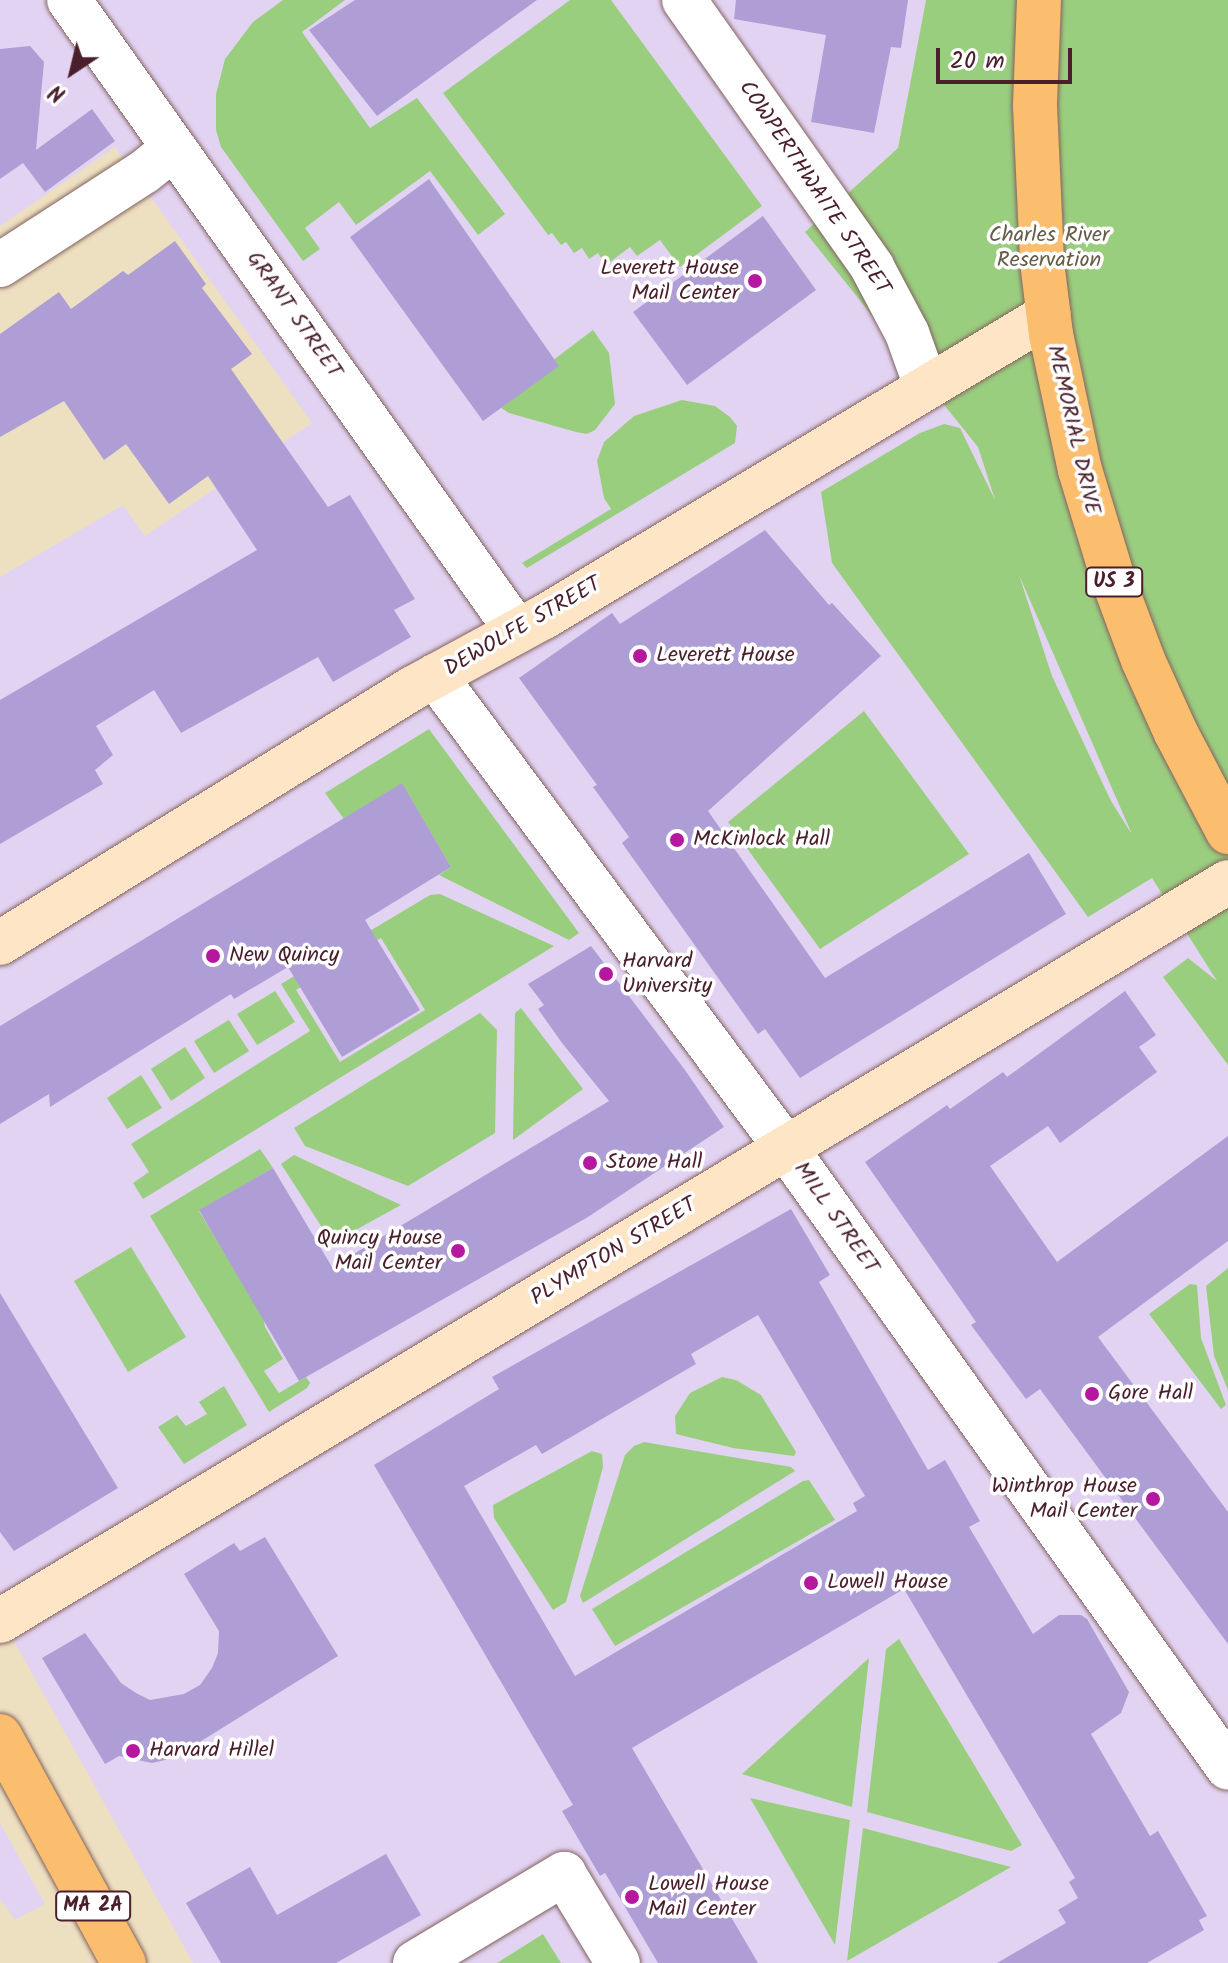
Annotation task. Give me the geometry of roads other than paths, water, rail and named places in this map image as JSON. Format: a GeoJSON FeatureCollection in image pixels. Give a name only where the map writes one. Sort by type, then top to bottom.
{"type":"FeatureCollection","features":[{"type":"Feature","properties":{"kind":"main road","name":"MEMORIAL DRIVE"},"geometry":{"type":"LineString","coordinates":[[1039,0],[1036,154],[1048,315],[1080,470],[1115,585],[1176,733],[1228,832]]}},
{"type":"Feature","properties":{"kind":"main road","name":"MA 2A"},"geometry":{"type":"LineString","coordinates":[[0,1736],[123,1962]]}},
{"type":"Feature","properties":{"kind":"street","name":"GRANT STREET"},"geometry":{"type":"LineString","coordinates":[[69,0],[517,631]]}},
{"type":"Feature","properties":{"kind":"street","name":"COWPERTHWAITE STREET"},"geometry":{"type":"LineString","coordinates":[[684,0],[872,267],[907,333],[926,386]]}},
{"type":"Feature","properties":{"kind":"street"},"geometry":{"type":"LineString","coordinates":[[0,265],[144,172],[174,148]]}},
{"type":"Feature","properties":{"kind":"street","name":"DEWOLFE STREET"},"geometry":{"type":"LineString","coordinates":[[0,943],[435,676],[517,631],[1048,315]]}},
{"type":"Feature","properties":{"kind":"street","name":"MILL STREET"},"geometry":{"type":"LineString","coordinates":[[435,676],[786,1148],[1228,1768]]}},
{"type":"Feature","properties":{"kind":"street","name":"PLYMPTON STREET"},"geometry":{"type":"LineString","coordinates":[[0,1621],[1228,882]]}},
{"type":"Feature","properties":{"kind":"street"},"geometry":{"type":"LineString","coordinates":[[415,1963],[564,1874],[618,1963]]}},
{"type":"Feature","properties":{"kind":"place","name":"Leverett House Mail Center"},"geometry":{"type":"Point","coordinates":[755,281]}},
{"type":"Feature","properties":{"kind":"place","name":"Leverett House"},"geometry":{"type":"Point","coordinates":[640,656]}},
{"type":"Feature","properties":{"kind":"place","name":"McKinlock Hall"},"geometry":{"type":"Point","coordinates":[677,840]}},
{"type":"Feature","properties":{"kind":"place","name":"New Quincy"},"geometry":{"type":"Point","coordinates":[213,956]}},
{"type":"Feature","properties":{"kind":"place","name":"Harvard University"},"geometry":{"type":"Point","coordinates":[606,974]}},
{"type":"Feature","properties":{"kind":"place","name":"Stone Hall"},"geometry":{"type":"Point","coordinates":[590,1163]}},
{"type":"Feature","properties":{"kind":"place","name":"Quincy House Mail Center"},"geometry":{"type":"Point","coordinates":[458,1251]}},
{"type":"Feature","properties":{"kind":"place","name":"Gore Hall"},"geometry":{"type":"Point","coordinates":[1092,1394]}},
{"type":"Feature","properties":{"kind":"place","name":"Winthrop House Mail Center"},"geometry":{"type":"Point","coordinates":[1153,1499]}},
{"type":"Feature","properties":{"kind":"place","name":"Lowell House"},"geometry":{"type":"Point","coordinates":[811,1583]}},
{"type":"Feature","properties":{"kind":"place","name":"Harvard Hillel"},"geometry":{"type":"Point","coordinates":[133,1751]}},
{"type":"Feature","properties":{"kind":"place","name":"Lowell House Mail Center"},"geometry":{"type":"Point","coordinates":[632,1897]}},
{"type":"Feature","properties":{"kind":"park label","name":"Charles River Reservation"},"geometry":{"type":"Point","coordinates":[1049,248]}}]}
